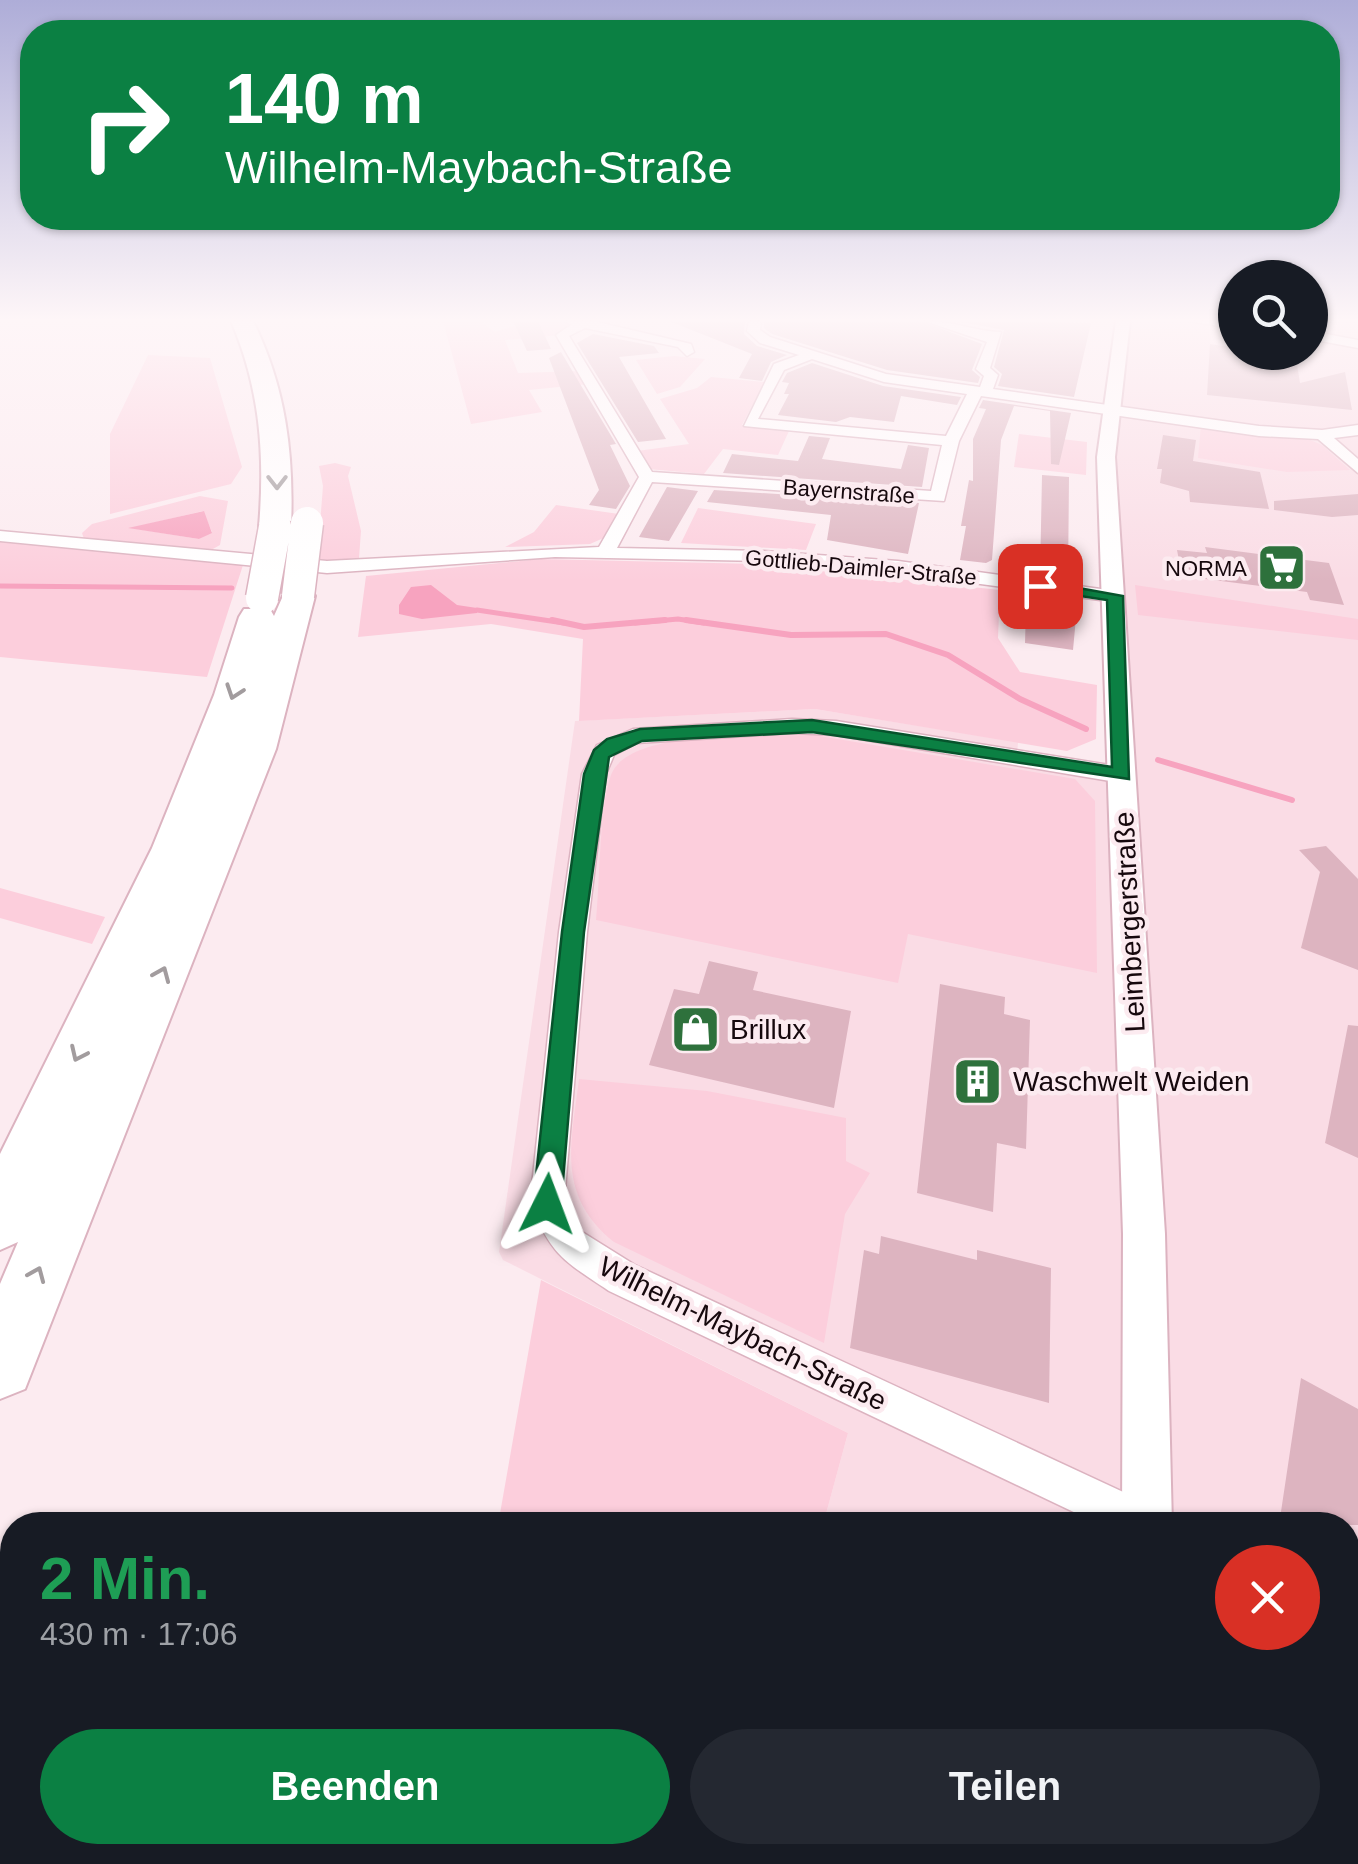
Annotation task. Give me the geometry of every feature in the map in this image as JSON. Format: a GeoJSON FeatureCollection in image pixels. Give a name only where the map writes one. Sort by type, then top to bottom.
{"type":"FeatureCollection","features":[{"type":"Feature","properties":{"kind":"highway"},"geometry":{"type":"LineString","coordinates":[[0,1364],[255,749],[296,518],[273,408]]}},
{"type":"Feature","properties":{"kind":"highway"},"geometry":{"type":"LineString","coordinates":[[299,408],[303,429]]}},
{"type":"Feature","properties":{"kind":"highway"},"geometry":{"type":"LineString","coordinates":[[0,1219],[158,890],[280,597]]}},
{"type":"Feature","properties":{"kind":"street"},"geometry":{"type":"LineString","coordinates":[[606,408],[647,477],[606,551]]}},
{"type":"Feature","properties":{"kind":"street"},"geometry":{"type":"LineString","coordinates":[[757,408],[749,423],[951,441]]}},
{"type":"Feature","properties":{"kind":"street","name":"Bayernstraße"},"geometry":{"type":"LineString","coordinates":[[647,477],[938,497],[951,441],[971,408]]}},
{"type":"Feature","properties":{"kind":"street"},"geometry":{"type":"LineString","coordinates":[[1095,408],[1322,434],[1358,430]]}},
{"type":"Feature","properties":{"kind":"street","name":"Leimbergerstraße"},"geometry":{"type":"LineString","coordinates":[[1109,410],[1107,499],[1115,596],[1144,1234],[1147,1512]]}},
{"type":"Feature","properties":{"kind":"street"},"geometry":{"type":"LineString","coordinates":[[1322,434],[1358,468]]}},
{"type":"Feature","properties":{"kind":"street","name":"Gottlieb-Daimler-Straße"},"geometry":{"type":"LineString","coordinates":[[0,536],[327,567],[606,551],[834,561],[1115,596]]}},
{"type":"Feature","properties":{"kind":"street","name":"Wilhelm-Maybach-Straße"},"geometry":{"type":"LineString","coordinates":[[1119,1512],[622,1278],[567,1242],[547,1204],[591,794],[597,762],[610,747],[646,734],[812,726],[1122,775]]}},
{"type":"Feature","properties":{"kind":"shaded area"},"geometry":{"type":"Polygon","coordinates":[[[123,408],[225,408],[242,467],[231,484],[110,514],[110,434],[123,408]]]}},
{"type":"Feature","properties":{"kind":"shaded area"},"geometry":{"type":"Polygon","coordinates":[[[467,408],[540,408],[542,412],[471,424],[467,408]]]}},
{"type":"Feature","properties":{"kind":"shaded area"},"geometry":{"type":"Polygon","coordinates":[[[666,408],[751,408],[742,425],[789,431],[778,455],[723,449],[704,474],[648,469],[637,451],[689,444],[666,408]]]}},
{"type":"Feature","properties":{"kind":"shaded area"},"geometry":{"type":"Polygon","coordinates":[[[1114,408],[1358,408],[1358,1512],[827,1512],[848,1433],[503,1260],[499,1252],[575,721],[815,709],[1018,742],[1017,757],[1122,774],[1110,554],[1114,408]]]}},
{"type":"Feature","properties":{"kind":"shaded area"},"geometry":{"type":"Polygon","coordinates":[[[1201,425],[1310,440],[1322,445],[1350,470],[1287,472],[1198,458],[1201,425]]]}},
{"type":"Feature","properties":{"kind":"shaded area"},"geometry":{"type":"Polygon","coordinates":[[[1019,434],[1087,442],[1086,475],[1014,467],[1019,434]]]}},
{"type":"Feature","properties":{"kind":"shaded area"},"geometry":{"type":"Polygon","coordinates":[[[335,463],[351,467],[348,476],[361,531],[359,558],[317,562],[323,486],[319,466],[335,463]]]}},
{"type":"Feature","properties":{"kind":"shaded area"},"geometry":{"type":"Polygon","coordinates":[[[200,496],[228,501],[220,545],[211,550],[84,539],[82,533],[92,524],[200,496]],[[203,511],[131,528],[199,539],[212,532],[203,511]]]}},
{"type":"Feature","properties":{"kind":"shaded area"},"geometry":{"type":"Polygon","coordinates":[[[556,505],[619,514],[608,536],[590,544],[505,547],[534,532],[556,505]]]}},
{"type":"Feature","properties":{"kind":"shaded area"},"geometry":{"type":"Polygon","coordinates":[[[698,508],[816,524],[806,550],[681,543],[698,508]]]}},
{"type":"Feature","properties":{"kind":"shaded area"},"geometry":{"type":"Polygon","coordinates":[[[204,511],[212,533],[199,539],[128,528],[204,511]]]}},
{"type":"Feature","properties":{"kind":"shaded area"},"geometry":{"type":"Polygon","coordinates":[[[0,540],[243,565],[207,677],[0,657],[0,540]]]}},
{"type":"Feature","properties":{"kind":"shaded area"},"geometry":{"type":"Polygon","coordinates":[[[540,559],[757,564],[1000,590],[998,638],[1020,672],[1097,685],[1096,739],[1067,751],[815,709],[579,721],[583,639],[491,624],[358,637],[366,576],[540,559]]]}},
{"type":"Feature","properties":{"kind":"shaded area"},"geometry":{"type":"Polygon","coordinates":[[[431,585],[457,605],[477,608],[477,613],[422,619],[399,614],[399,605],[411,587],[431,585]]]}},
{"type":"Feature","properties":{"kind":"shaded area"},"geometry":{"type":"Polygon","coordinates":[[[1135,585],[1358,619],[1358,640],[1138,615],[1135,585]]]}},
{"type":"Feature","properties":{"kind":"shaded area"},"geometry":{"type":"Polygon","coordinates":[[[814,735],[1075,779],[1095,801],[1097,973],[908,934],[898,983],[596,920],[607,789],[611,775],[623,760],[644,749],[672,742],[814,735]]]}},
{"type":"Feature","properties":{"kind":"shaded area"},"geometry":{"type":"Polygon","coordinates":[[[0,888],[105,917],[92,944],[0,918],[0,888]]]}},
{"type":"Feature","properties":{"kind":"shaded area"},"geometry":{"type":"Polygon","coordinates":[[[579,1079],[707,1091],[846,1118],[846,1161],[870,1173],[845,1214],[824,1343],[614,1242],[596,1224],[583,1206],[572,1168],[579,1079]]]}},
{"type":"Feature","properties":{"kind":"shaded area"},"geometry":{"type":"Polygon","coordinates":[[[541,1280],[848,1433],[827,1512],[500,1512],[541,1280]]]}},
{"type":"Feature","properties":{"kind":"building"},"geometry":{"type":"Polygon","coordinates":[[[568,408],[594,408],[616,444],[610,445],[630,486],[616,509],[589,505],[599,490],[568,408]]]}},
{"type":"Feature","properties":{"kind":"building"},"geometry":{"type":"Polygon","coordinates":[[[617,408],[648,408],[666,439],[638,442],[617,408]]]}},
{"type":"Feature","properties":{"kind":"building"},"geometry":{"type":"Polygon","coordinates":[[[782,408],[898,408],[894,422],[850,417],[836,422],[778,415],[782,408]]]}},
{"type":"Feature","properties":{"kind":"building"},"geometry":{"type":"Polygon","coordinates":[[[979,408],[1013,408],[1001,440],[992,560],[986,563],[960,560],[966,526],[961,526],[969,480],[973,481],[973,439],[986,409],[979,408]]]}},
{"type":"Feature","properties":{"kind":"building"},"geometry":{"type":"Polygon","coordinates":[[[1028,408],[1071,413],[1059,465],[1051,464],[1050,411],[1028,408]]]}},
{"type":"Feature","properties":{"kind":"building"},"geometry":{"type":"Polygon","coordinates":[[[1163,435],[1196,440],[1193,461],[1260,472],[1269,509],[1190,502],[1189,491],[1160,483],[1162,469],[1157,469],[1163,435]]]}},
{"type":"Feature","properties":{"kind":"building"},"geometry":{"type":"Polygon","coordinates":[[[809,436],[830,438],[822,459],[901,469],[908,445],[929,448],[922,487],[723,473],[732,454],[798,461],[809,436]]]}},
{"type":"Feature","properties":{"kind":"building"},"geometry":{"type":"Polygon","coordinates":[[[1042,475],[1069,477],[1068,581],[1040,577],[1042,475]]]}},
{"type":"Feature","properties":{"kind":"building"},"geometry":{"type":"Polygon","coordinates":[[[667,487],[698,491],[669,541],[639,537],[667,487]]]}},
{"type":"Feature","properties":{"kind":"building"},"geometry":{"type":"Polygon","coordinates":[[[714,490],[919,503],[908,554],[827,540],[831,515],[707,502],[714,490]]]}},
{"type":"Feature","properties":{"kind":"building"},"geometry":{"type":"Polygon","coordinates":[[[1358,494],[1358,515],[1332,517],[1274,510],[1274,501],[1358,494]]]}},
{"type":"Feature","properties":{"kind":"building"},"geometry":{"type":"Polygon","coordinates":[[[1205,547],[1329,563],[1344,605],[1310,600],[1307,592],[1182,576],[1177,550],[1207,553],[1205,547]]]}},
{"type":"Feature","properties":{"kind":"building"},"geometry":{"type":"Polygon","coordinates":[[[1039,596],[1068,600],[1068,606],[1077,607],[1073,650],[1025,643],[1026,608],[1039,610],[1039,596]]]}},
{"type":"Feature","properties":{"kind":"building"},"geometry":{"type":"Polygon","coordinates":[[[1326,846],[1358,879],[1358,970],[1301,948],[1320,872],[1299,850],[1326,846]]]}},
{"type":"Feature","properties":{"kind":"building"},"geometry":{"type":"Polygon","coordinates":[[[709,961],[758,972],[753,990],[851,1011],[834,1108],[649,1065],[674,989],[699,994],[709,961]]]}},
{"type":"Feature","properties":{"kind":"building","name":"Waschwelt Weiden"},"geometry":{"type":"Polygon","coordinates":[[[940,984],[1005,997],[1004,1014],[1030,1020],[1026,1149],[997,1143],[993,1212],[917,1193],[940,984]]]}},
{"type":"Feature","properties":{"kind":"building"},"geometry":{"type":"Polygon","coordinates":[[[1348,1025],[1358,1026],[1358,1158],[1325,1143],[1348,1025]]]}},
{"type":"Feature","properties":{"kind":"building"},"geometry":{"type":"Polygon","coordinates":[[[881,1236],[977,1260],[977,1250],[1051,1268],[1049,1403],[850,1348],[864,1250],[879,1254],[881,1236]]]}},
{"type":"Feature","properties":{"kind":"building"},"geometry":{"type":"Polygon","coordinates":[[[1301,1378],[1358,1409],[1358,1512],[1281,1512],[1301,1378]]]}},
{"type":"Feature","properties":{"kind":"waterway"},"geometry":{"type":"LineString","coordinates":[[0,586],[232,588]]}},
{"type":"Feature","properties":{"kind":"waterway"},"geometry":{"type":"LineString","coordinates":[[477,610],[564,623]]}},
{"type":"Feature","properties":{"kind":"waterway"},"geometry":{"type":"LineString","coordinates":[[635,623],[678,619],[704,623]]}},
{"type":"Feature","properties":{"kind":"waterway"},"geometry":{"type":"LineString","coordinates":[[552,620],[584,627],[665,620]]}},
{"type":"Feature","properties":{"kind":"waterway"},"geometry":{"type":"LineString","coordinates":[[686,620],[791,635],[886,634],[948,655],[1020,699],[1086,729]]}},
{"type":"Feature","properties":{"kind":"waterway"},"geometry":{"type":"LineString","coordinates":[[1158,760],[1292,800]]}},
{"type":"Feature","properties":{"kind":"place","name":"NORMA"},"geometry":{"type":"Point","coordinates":[1282,568]}},
{"type":"Feature","properties":{"kind":"place","name":"Brillux"},"geometry":{"type":"Point","coordinates":[695,1029]}},
{"type":"Feature","properties":{"kind":"place","name":"Waschwelt Weiden"},"geometry":{"type":"Point","coordinates":[978,1081]}},
{"type":"Feature","properties":{"kind":"route"},"geometry":{"type":"LineString","coordinates":[[547,1204],[573,932],[594,774],[601,754],[614,744],[640,735],[812,726],[1122,775],[1115,596],[1040,586]]}}]}
